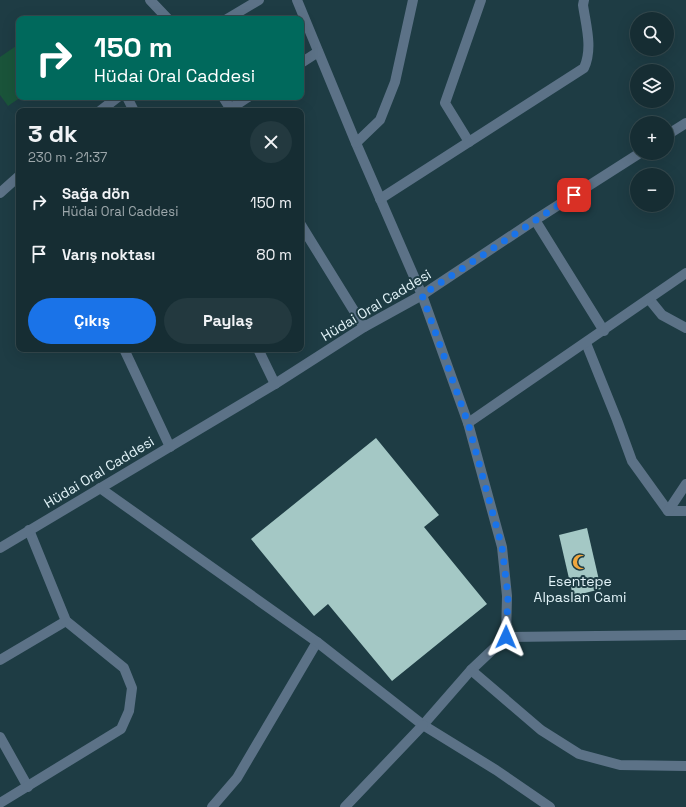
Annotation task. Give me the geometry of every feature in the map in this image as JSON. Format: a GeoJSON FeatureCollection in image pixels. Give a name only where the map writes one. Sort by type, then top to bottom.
{"type":"FeatureCollection","features":[{"type":"Feature","properties":{"kind":"street"},"geometry":{"type":"LineString","coordinates":[[150,0],[165,16]]}},
{"type":"Feature","properties":{"kind":"street"},"geometry":{"type":"LineString","coordinates":[[232,16],[259,0]]}},
{"type":"Feature","properties":{"kind":"street"},"geometry":{"type":"LineString","coordinates":[[297,0],[303,16]]}},
{"type":"Feature","properties":{"kind":"street"},"geometry":{"type":"LineString","coordinates":[[356,143],[380,120],[395,82],[413,0]]}},
{"type":"Feature","properties":{"kind":"street"},"geometry":{"type":"LineString","coordinates":[[469,142],[445,103],[469,38],[481,0]]}},
{"type":"Feature","properties":{"kind":"street"},"geometry":{"type":"LineString","coordinates":[[380,199],[584,68],[588,58],[589,45],[583,5],[584,0]]}},
{"type":"Feature","properties":{"kind":"street"},"geometry":{"type":"LineString","coordinates":[[304,17],[356,143],[422,295],[468,423],[502,547],[508,596],[506,637]]}},
{"type":"Feature","properties":{"kind":"street"},"geometry":{"type":"LineString","coordinates":[[304,61],[318,52]]}},
{"type":"Feature","properties":{"kind":"street"},"geometry":{"type":"LineString","coordinates":[[104,108],[114,100]]}},
{"type":"Feature","properties":{"kind":"street"},"geometry":{"type":"LineString","coordinates":[[233,108],[244,100]]}},
{"type":"Feature","properties":{"kind":"street"},"geometry":{"type":"LineString","coordinates":[[674,131],[686,123]]}},
{"type":"Feature","properties":{"kind":"street","name":"Hüdai Oral Caddesi"},"geometry":{"type":"LineString","coordinates":[[0,548],[275,384],[364,327],[422,295],[630,159]]}},
{"type":"Feature","properties":{"kind":"street"},"geometry":{"type":"LineString","coordinates":[[0,193],[16,179]]}},
{"type":"Feature","properties":{"kind":"street"},"geometry":{"type":"LineString","coordinates":[[535,220],[604,331]]}},
{"type":"Feature","properties":{"kind":"street"},"geometry":{"type":"LineString","coordinates":[[304,230],[364,327]]}},
{"type":"Feature","properties":{"kind":"street"},"geometry":{"type":"LineString","coordinates":[[468,423],[604,331],[686,273]]}},
{"type":"Feature","properties":{"kind":"street"},"geometry":{"type":"LineString","coordinates":[[649,299],[662,315],[686,328]]}},
{"type":"Feature","properties":{"kind":"street"},"geometry":{"type":"LineString","coordinates":[[586,343],[618,420],[632,461],[668,511]]}},
{"type":"Feature","properties":{"kind":"street"},"geometry":{"type":"LineString","coordinates":[[125,352],[170,447]]}},
{"type":"Feature","properties":{"kind":"street"},"geometry":{"type":"LineString","coordinates":[[259,352],[275,384]]}},
{"type":"Feature","properties":{"kind":"street"},"geometry":{"type":"LineString","coordinates":[[668,511],[686,484]]}},
{"type":"Feature","properties":{"kind":"street"},"geometry":{"type":"LineString","coordinates":[[100,488],[317,642],[423,725],[496,770],[550,807]]}},
{"type":"Feature","properties":{"kind":"street"},"geometry":{"type":"LineString","coordinates":[[668,511],[686,511]]}},
{"type":"Feature","properties":{"kind":"street"},"geometry":{"type":"LineString","coordinates":[[0,803],[121,729],[129,711],[132,688],[124,668],[66,621],[29,530]]}},
{"type":"Feature","properties":{"kind":"street"},"geometry":{"type":"LineString","coordinates":[[0,660],[66,621]]}},
{"type":"Feature","properties":{"kind":"street"},"geometry":{"type":"LineString","coordinates":[[345,807],[423,725],[471,670],[506,637],[686,635]]}},
{"type":"Feature","properties":{"kind":"street"},"geometry":{"type":"LineString","coordinates":[[212,807],[237,778],[317,642]]}},
{"type":"Feature","properties":{"kind":"street"},"geometry":{"type":"LineString","coordinates":[[471,670],[541,730],[578,754],[620,765],[686,766]]}},
{"type":"Feature","properties":{"kind":"street"},"geometry":{"type":"LineString","coordinates":[[0,737],[28,787]]}},
{"type":"Feature","properties":{"kind":"green space"},"geometry":{"type":"Polygon","coordinates":[[[16,46],[17,100],[8,106],[0,95],[0,57],[16,46]]]}},
{"type":"Feature","properties":{"kind":"building"},"geometry":{"type":"Polygon","coordinates":[[[376,438],[439,515],[424,527],[487,604],[392,681],[328,604],[314,616],[251,539],[376,438]]]}},
{"type":"Feature","properties":{"kind":"building","name":"Esentepe Alpaslan Cami"},"geometry":{"type":"Polygon","coordinates":[[[587,528],[601,589],[573,596],[559,535],[587,528]]]}},
{"type":"Feature","properties":{"kind":"place","name":"Esentepe Alpaslan Cami"},"geometry":{"type":"Point","coordinates":[580,562]}},
{"type":"Feature","properties":{"kind":"route"},"geometry":{"type":"LineString","coordinates":[[506,637],[508,596],[502,547],[468,423],[422,295],[574,195]]}}]}
